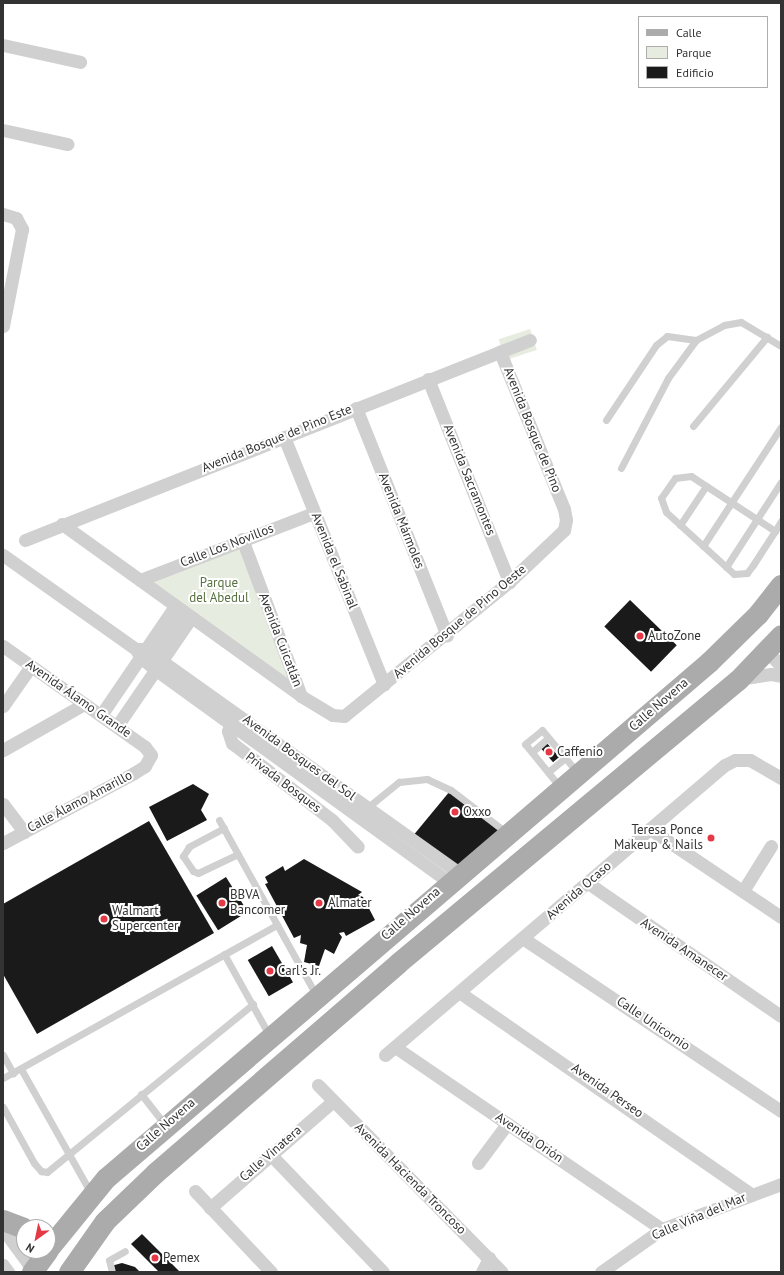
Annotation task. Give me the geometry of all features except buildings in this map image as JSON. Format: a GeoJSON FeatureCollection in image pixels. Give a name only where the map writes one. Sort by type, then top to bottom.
{"type":"FeatureCollection","features":[{"type":"Feature","properties":{"kind":"main road","name":"Calle Novena"},"geometry":{"type":"LineString","coordinates":[[56,1228],[91,1193],[165,1125],[561,788],[572,766],[737,636],[781,585]]}},
{"type":"Feature","properties":{"kind":"main road"},"geometry":{"type":"LineString","coordinates":[[70,1272],[84,1263],[105,1221],[150,1178],[398,962],[738,680],[777,661],[781,634]]}},
{"type":"Feature","properties":{"kind":"main road"},"geometry":{"type":"LineString","coordinates":[[398,962],[411,944],[446,913],[457,892],[454,878]]}},
{"type":"Feature","properties":{"kind":"main road"},"geometry":{"type":"LineString","coordinates":[[3,1220],[16,1225]]}},
{"type":"Feature","properties":{"kind":"main road","name":"Calle Novena"},"geometry":{"type":"LineString","coordinates":[[32,1271],[41,1259]]}},
{"type":"Feature","properties":{"kind":"street"},"geometry":{"type":"LineString","coordinates":[[3,45],[80,62]]}},
{"type":"Feature","properties":{"kind":"street"},"geometry":{"type":"LineString","coordinates":[[3,130],[67,144]]}},
{"type":"Feature","properties":{"kind":"street"},"geometry":{"type":"LineString","coordinates":[[3,214],[16,218],[21,224],[21,238],[3,326]]}},
{"type":"Feature","properties":{"kind":"street","name":"Avenida Bosque de Pino Este"},"geometry":{"type":"LineString","coordinates":[[25,540],[62,524],[530,340]]}},
{"type":"Feature","properties":{"kind":"street","name":"Avenida Bosque de Pino"},"geometry":{"type":"LineString","coordinates":[[500,352],[564,509]]}},
{"type":"Feature","properties":{"kind":"street","name":"Avenida Sacramontes"},"geometry":{"type":"LineString","coordinates":[[428,380],[510,582]]}},
{"type":"Feature","properties":{"kind":"street","name":"Avenida Mármoles"},"geometry":{"type":"LineString","coordinates":[[356,408],[447,635]]}},
{"type":"Feature","properties":{"kind":"street","name":"Avenida el Sabinal"},"geometry":{"type":"LineString","coordinates":[[284,437],[384,685]]}},
{"type":"Feature","properties":{"kind":"street","name":"Avenida Bosque de Pino Oeste"},"geometry":{"type":"LineString","coordinates":[[301,696],[333,715],[349,714],[510,582],[560,536],[566,520],[564,509]]}},
{"type":"Feature","properties":{"kind":"street","name":"Calle Los Novillos"},"geometry":{"type":"LineString","coordinates":[[140,580],[242,539],[314,513]]}},
{"type":"Feature","properties":{"kind":"street"},"geometry":{"type":"LineString","coordinates":[[62,524],[301,696]]}},
{"type":"Feature","properties":{"kind":"street","name":"Avenida Cuicatlán"},"geometry":{"type":"LineString","coordinates":[[242,539],[301,696]]}},
{"type":"Feature","properties":{"kind":"street","name":"Avenida Bosques del Sol"},"geometry":{"type":"LineString","coordinates":[[4,556],[148,657],[454,878]]}},
{"type":"Feature","properties":{"kind":"street"},"geometry":{"type":"LineString","coordinates":[[101,715],[183,612]]}},
{"type":"Feature","properties":{"kind":"street"},"geometry":{"type":"LineString","coordinates":[[117,726],[148,657],[183,612]]}},
{"type":"Feature","properties":{"kind":"street","name":"Avenida Álamo Grande"},"geometry":{"type":"LineString","coordinates":[[3,646],[146,747],[151,755]]}},
{"type":"Feature","properties":{"kind":"street"},"geometry":{"type":"LineString","coordinates":[[3,706],[31,666]]}},
{"type":"Feature","properties":{"kind":"street"},"geometry":{"type":"LineString","coordinates":[[738,680],[771,674],[781,676]]}},
{"type":"Feature","properties":{"kind":"street"},"geometry":{"type":"LineString","coordinates":[[3,750],[84,704]]}},
{"type":"Feature","properties":{"kind":"street","name":"Avenida Bosques del Sol"},"geometry":{"type":"LineString","coordinates":[[233,718],[368,807],[454,878]]}},
{"type":"Feature","properties":{"kind":"street","name":"Privada Bosques"},"geometry":{"type":"LineString","coordinates":[[233,718],[229,739],[236,747],[332,820],[358,847]]}},
{"type":"Feature","properties":{"kind":"street","name":"Calle Álamo Amarillo"},"geometry":{"type":"LineString","coordinates":[[3,843],[134,773],[145,766],[151,755]]}},
{"type":"Feature","properties":{"kind":"street","name":"Avenida Ocaso"},"geometry":{"type":"LineString","coordinates":[[390,1051],[524,939],[715,773],[735,760],[757,762],[781,778]]}},
{"type":"Feature","properties":{"kind":"street"},"geometry":{"type":"LineString","coordinates":[[3,804],[24,832]]}},
{"type":"Feature","properties":{"kind":"street"},"geometry":{"type":"LineString","coordinates":[[650,829],[781,917]]}},
{"type":"Feature","properties":{"kind":"street"},"geometry":{"type":"LineString","coordinates":[[743,891],[771,846]]}},
{"type":"Feature","properties":{"kind":"street","name":"Avenida Amanecer"},"geometry":{"type":"LineString","coordinates":[[588,883],[781,1016]]}},
{"type":"Feature","properties":{"kind":"street","name":"Calle Unicornio"},"geometry":{"type":"LineString","coordinates":[[524,939],[781,1111]]}},
{"type":"Feature","properties":{"kind":"street","name":"Avenida Perseo"},"geometry":{"type":"LineString","coordinates":[[459,992],[620,1100],[752,1195]]}},
{"type":"Feature","properties":{"kind":"street","name":"Avenida Orión"},"geometry":{"type":"LineString","coordinates":[[390,1051],[508,1124],[662,1230]]}},
{"type":"Feature","properties":{"kind":"street","name":"Avenida Hacienda Troncoso"},"geometry":{"type":"LineString","coordinates":[[318,1085],[502,1272]]}},
{"type":"Feature","properties":{"kind":"street","name":"Calle Vinatera"},"geometry":{"type":"LineString","coordinates":[[210,1208],[270,1154],[333,1101]]}},
{"type":"Feature","properties":{"kind":"street"},"geometry":{"type":"LineString","coordinates":[[478,1163],[508,1124]]}},
{"type":"Feature","properties":{"kind":"street"},"geometry":{"type":"LineString","coordinates":[[270,1154],[383,1272]]}},
{"type":"Feature","properties":{"kind":"street","name":"Calle Viña del Mar"},"geometry":{"type":"LineString","coordinates":[[601,1272],[662,1230],[781,1184]]}},
{"type":"Feature","properties":{"kind":"street"},"geometry":{"type":"LineString","coordinates":[[194,1191],[271,1272]]}},
{"type":"Feature","properties":{"kind":"street"},"geometry":{"type":"LineString","coordinates":[[3,1229],[32,1271]]}},
{"type":"Feature","properties":{"kind":"street"},"geometry":{"type":"LineString","coordinates":[[482,1272],[489,1258]]}},
{"type":"Feature","properties":{"kind":"street"},"geometry":{"type":"LineString","coordinates":[[3,1265],[8,1272]]}},
{"type":"Feature","properties":{"kind":"lane"},"geometry":{"type":"LineString","coordinates":[[621,468],[668,378],[696,340],[724,325],[741,322],[767,336],[781,346]]}},
{"type":"Feature","properties":{"kind":"lane"},"geometry":{"type":"LineString","coordinates":[[606,420],[656,345],[667,336],[696,340]]}},
{"type":"Feature","properties":{"kind":"lane"},"geometry":{"type":"LineString","coordinates":[[693,426],[767,336]]}},
{"type":"Feature","properties":{"kind":"lane"},"geometry":{"type":"LineString","coordinates":[[703,546],[781,427]]}},
{"type":"Feature","properties":{"kind":"lane"},"geometry":{"type":"LineString","coordinates":[[775,531],[691,476],[682,475],[675,478],[661,498],[666,512],[734,574],[747,573],[775,531],[781,521]]}},
{"type":"Feature","properties":{"kind":"lane"},"geometry":{"type":"LineString","coordinates":[[726,567],[781,482]]}},
{"type":"Feature","properties":{"kind":"lane"},"geometry":{"type":"LineString","coordinates":[[680,525],[706,486]]}},
{"type":"Feature","properties":{"kind":"lane"},"geometry":{"type":"LineString","coordinates":[[548,772],[572,766],[542,730],[525,744],[561,788]]}},
{"type":"Feature","properties":{"kind":"lane"},"geometry":{"type":"LineString","coordinates":[[532,752],[548,738]]}},
{"type":"Feature","properties":{"kind":"lane"},"geometry":{"type":"LineString","coordinates":[[368,807],[400,782],[427,779],[451,790],[507,834]]}},
{"type":"Feature","properties":{"kind":"lane"},"geometry":{"type":"LineString","coordinates":[[219,820],[316,996]]}},
{"type":"Feature","properties":{"kind":"lane"},"geometry":{"type":"LineString","coordinates":[[224,828],[189,847],[183,856],[193,871],[198,873],[238,854]]}},
{"type":"Feature","properties":{"kind":"lane"},"geometry":{"type":"LineString","coordinates":[[3,1078],[277,925]]}},
{"type":"Feature","properties":{"kind":"lane"},"geometry":{"type":"LineString","coordinates":[[224,954],[269,1035]]}},
{"type":"Feature","properties":{"kind":"lane"},"geometry":{"type":"LineString","coordinates":[[3,1107],[41,1171],[51,1170],[141,1094],[252,1004]]}},
{"type":"Feature","properties":{"kind":"lane"},"geometry":{"type":"LineString","coordinates":[[3,1055],[13,1073]]}},
{"type":"Feature","properties":{"kind":"lane"},"geometry":{"type":"LineString","coordinates":[[21,1068],[91,1193]]}},
{"type":"Feature","properties":{"kind":"lane"},"geometry":{"type":"LineString","coordinates":[[141,1094],[165,1125]]}},
{"type":"Feature","properties":{"kind":"lane"},"geometry":{"type":"LineString","coordinates":[[112,1272],[109,1260],[125,1251]]}},
{"type":"Feature","properties":{"kind":"green space"},"geometry":{"type":"Polygon","coordinates":[[[530,329],[537,350],[505,360],[499,339],[530,329]]]}},
{"type":"Feature","properties":{"kind":"green space","name":"Parque del Abedul"},"geometry":{"type":"Polygon","coordinates":[[[239,545],[296,689],[145,584],[239,545]]]}},
{"type":"Feature","properties":{"kind":"place","name":"AutoZone"},"geometry":{"type":"Point","coordinates":[640,636]}},
{"type":"Feature","properties":{"kind":"place","name":"Caffenio"},"geometry":{"type":"Point","coordinates":[549,752]}},
{"type":"Feature","properties":{"kind":"place","name":"Oxxo"},"geometry":{"type":"Point","coordinates":[455,812]}},
{"type":"Feature","properties":{"kind":"place","name":"Teresa Ponce Makeup & Nails"},"geometry":{"type":"Point","coordinates":[711,838]}},
{"type":"Feature","properties":{"kind":"place","name":"BBVA Bancomer"},"geometry":{"type":"Point","coordinates":[222,903]}},
{"type":"Feature","properties":{"kind":"place","name":"Almater"},"geometry":{"type":"Point","coordinates":[319,903]}},
{"type":"Feature","properties":{"kind":"place","name":"Walmart Supercenter"},"geometry":{"type":"Point","coordinates":[104,919]}},
{"type":"Feature","properties":{"kind":"place","name":"Carl's Jr."},"geometry":{"type":"Point","coordinates":[270,971]}},
{"type":"Feature","properties":{"kind":"place","name":"Pemex"},"geometry":{"type":"Point","coordinates":[155,1258]}}]}
